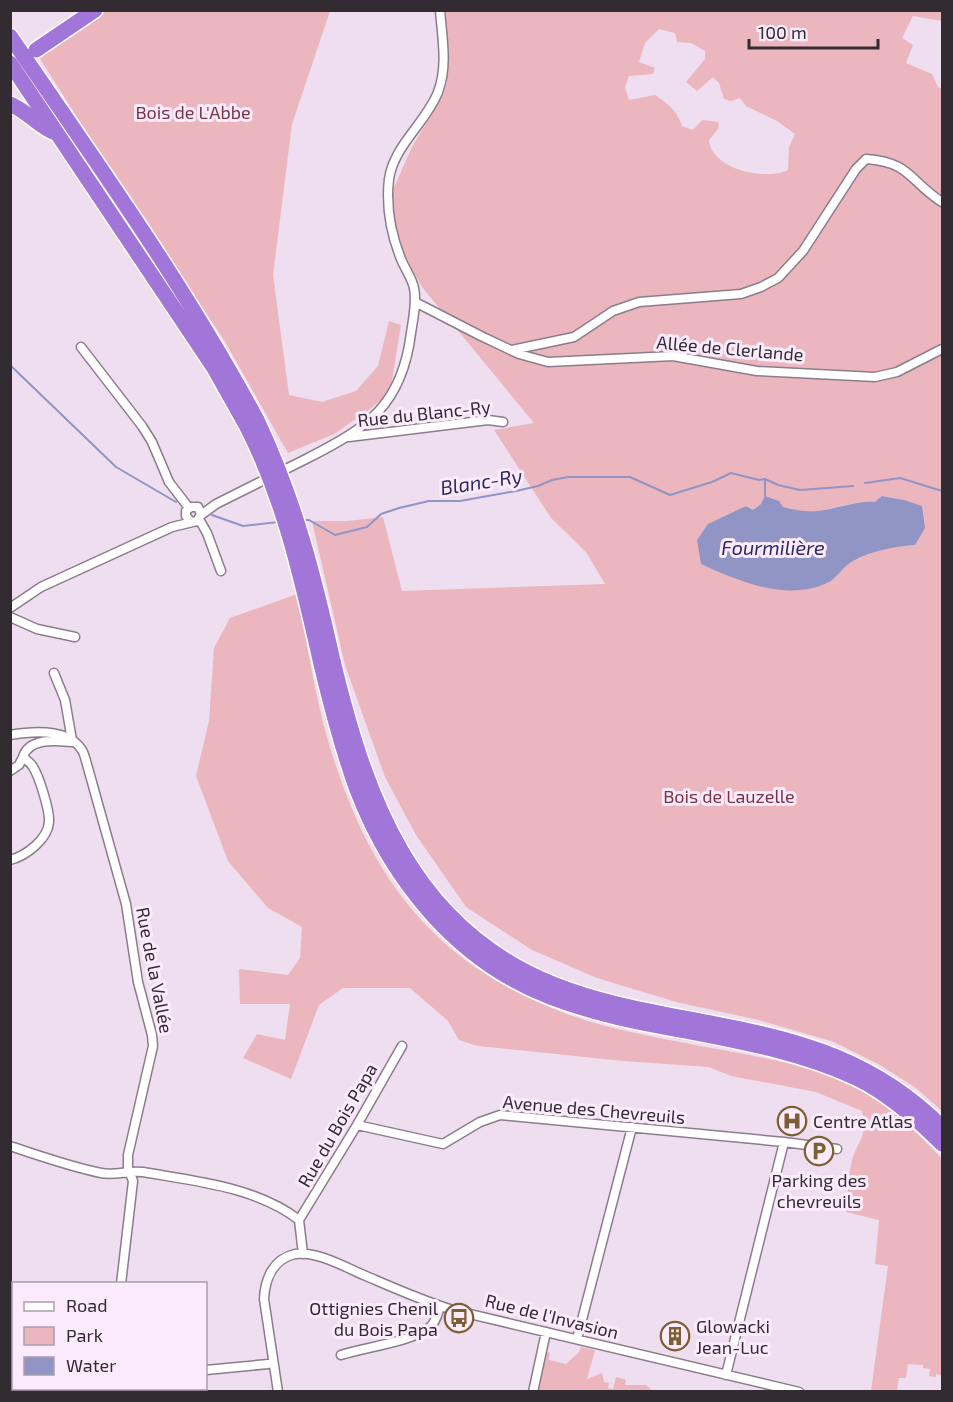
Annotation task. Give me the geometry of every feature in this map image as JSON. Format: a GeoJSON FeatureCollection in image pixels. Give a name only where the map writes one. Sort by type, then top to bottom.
{"type":"FeatureCollection","features":[{"type":"Feature","properties":{"kind":"highway"},"geometry":{"type":"LineString","coordinates":[[85,10],[34,48],[95,10]]}},
{"type":"Feature","properties":{"kind":"highway"},"geometry":{"type":"LineString","coordinates":[[10,36],[189,301],[225,361],[252,423],[288,492],[315,580],[327,662],[344,750],[357,790],[374,828],[408,885],[427,910],[461,944],[512,978],[548,996],[596,1012],[790,1053],[832,1068],[858,1079],[896,1103],[942,1144]]}},
{"type":"Feature","properties":{"kind":"highway"},"geometry":{"type":"LineString","coordinates":[[10,63],[252,423]]}},
{"type":"Feature","properties":{"kind":"highway"},"geometry":{"type":"LineString","coordinates":[[10,104],[32,116],[47,130],[59,135]]}},
{"type":"Feature","properties":{"kind":"highway"},"geometry":{"type":"LineString","coordinates":[[327,662],[369,784],[395,842],[435,899],[487,948],[552,984],[597,999],[747,1030],[830,1052],[864,1068],[901,1092],[942,1127]]}},
{"type":"Feature","properties":{"kind":"street","name":"Rue du Blanc-Ry"},"geometry":{"type":"LineString","coordinates":[[10,608],[40,587],[172,527],[348,437],[373,418],[393,392],[406,363],[415,302],[414,288],[396,244],[390,216],[388,190],[390,172],[394,160],[428,111],[443,77],[440,10]]}},
{"type":"Feature","properties":{"kind":"street"},"geometry":{"type":"LineString","coordinates":[[512,350],[574,337],[613,310],[639,302],[741,294],[778,278],[803,251],[856,169],[866,159],[885,160],[901,167],[942,202]]}},
{"type":"Feature","properties":{"kind":"street","name":"Allée de Clerlande"},"geometry":{"type":"LineString","coordinates":[[415,302],[480,336],[523,355],[548,362],[673,356],[757,371],[875,377],[897,372],[942,349]]}},
{"type":"Feature","properties":{"kind":"street"},"geometry":{"type":"LineString","coordinates":[[81,347],[142,426],[152,442],[169,482],[207,533],[221,571]]}},
{"type":"Feature","properties":{"kind":"street","name":"Rue du Blanc-Ry"},"geometry":{"type":"LineString","coordinates":[[348,437],[488,420],[503,422]]}},
{"type":"Feature","properties":{"kind":"street"},"geometry":{"type":"LineString","coordinates":[[10,616],[37,629],[75,637]]}},
{"type":"Feature","properties":{"kind":"street","name":"Rue de la Vallée"},"geometry":{"type":"LineString","coordinates":[[54,673],[66,700],[73,741],[84,753],[124,896],[138,982],[153,1040],[151,1060],[129,1148],[129,1171],[133,1181],[121,1282]]}},
{"type":"Feature","properties":{"kind":"street"},"geometry":{"type":"LineString","coordinates":[[10,735],[47,733],[60,735],[73,741]]}},
{"type":"Feature","properties":{"kind":"street"},"geometry":{"type":"LineString","coordinates":[[10,771],[19,765],[24,752],[33,744],[73,741]]}},
{"type":"Feature","properties":{"kind":"street"},"geometry":{"type":"LineString","coordinates":[[10,860],[20,858],[42,838],[49,822],[33,767],[23,757]]}},
{"type":"Feature","properties":{"kind":"street","name":"Rue du Bois Papa"},"geometry":{"type":"LineString","coordinates":[[299,1220],[402,1046]]}},
{"type":"Feature","properties":{"kind":"street","name":"Avenue des Chevreuils"},"geometry":{"type":"LineString","coordinates":[[357,1125],[443,1144],[480,1122],[500,1115],[837,1149]]}},
{"type":"Feature","properties":{"kind":"street"},"geometry":{"type":"LineString","coordinates":[[577,1339],[632,1127]]}},
{"type":"Feature","properties":{"kind":"street"},"geometry":{"type":"LineString","coordinates":[[726,1375],[784,1142]]}},
{"type":"Feature","properties":{"kind":"street"},"geometry":{"type":"LineString","coordinates":[[10,1146],[101,1173],[121,1175],[129,1171],[160,1175],[247,1193],[280,1206],[299,1220],[303,1254],[295,1254],[283,1259],[268,1274],[265,1286],[264,1299],[278,1392]]}},
{"type":"Feature","properties":{"kind":"street","name":"Rue de l'Invasion"},"geometry":{"type":"LineString","coordinates":[[303,1254],[329,1261],[440,1306],[799,1392]]}},
{"type":"Feature","properties":{"kind":"street"},"geometry":{"type":"LineString","coordinates":[[341,1355],[406,1338],[423,1331],[433,1324],[440,1306]]}},
{"type":"Feature","properties":{"kind":"street"},"geometry":{"type":"LineString","coordinates":[[533,1392],[546,1332]]}},
{"type":"Feature","properties":{"kind":"street"},"geometry":{"type":"LineString","coordinates":[[207,1370],[268,1364]]}},
{"type":"Feature","properties":{"kind":"green space","name":"Bois de L'Abbe"},"geometry":{"type":"Polygon","coordinates":[[[100,11],[330,11],[292,124],[273,275],[289,395],[322,402],[356,391],[378,366],[389,321],[401,325],[390,392],[334,434],[288,453],[224,340],[85,134],[82,125],[37,54],[100,11]]]}},
{"type":"Feature","properties":{"kind":"green space","name":"Bois de Lauzelle"},"geometry":{"type":"Polygon","coordinates":[[[446,11],[942,11],[942,21],[913,16],[902,38],[913,45],[906,63],[932,74],[938,87],[942,89],[942,1111],[916,1088],[880,1065],[834,1042],[759,1020],[676,1002],[597,978],[532,950],[466,907],[416,835],[385,777],[345,665],[312,521],[348,521],[383,517],[402,591],[605,584],[586,552],[551,518],[494,430],[534,423],[422,287],[399,245],[389,199],[412,147],[443,95],[447,83],[446,11]],[[659,29],[645,43],[639,62],[655,68],[653,74],[629,76],[625,87],[629,100],[655,95],[675,112],[682,126],[693,130],[702,120],[719,122],[718,129],[709,140],[712,150],[729,166],[767,174],[788,170],[789,147],[795,134],[777,121],[746,106],[740,98],[731,101],[724,99],[719,83],[713,77],[697,91],[686,82],[705,59],[705,51],[691,43],[677,42],[675,33],[659,29]],[[882,496],[875,503],[854,503],[818,511],[761,504],[753,510],[746,506],[738,511],[826,584],[852,561],[884,548],[915,545],[904,500],[882,496]]]}},
{"type":"Feature","properties":{"kind":"green space"},"geometry":{"type":"Polygon","coordinates":[[[297,594],[324,726],[353,811],[371,849],[392,884],[417,915],[445,943],[477,968],[513,990],[571,1016],[626,1031],[770,1059],[816,1071],[838,1080],[888,1108],[942,1159],[941,1375],[929,1376],[930,1369],[923,1368],[923,1365],[908,1364],[906,1378],[899,1378],[897,1391],[871,1391],[888,1266],[875,1264],[879,1220],[846,1212],[852,1160],[864,1126],[862,1111],[816,1092],[731,1076],[709,1067],[623,1061],[478,1046],[459,1040],[448,1021],[410,988],[343,988],[319,1005],[291,1079],[243,1058],[257,1034],[285,1040],[290,1004],[240,1004],[239,969],[288,975],[300,958],[302,927],[268,908],[228,861],[196,776],[209,721],[214,648],[230,618],[297,594]]]}},
{"type":"Feature","properties":{"kind":"green space"},"geometry":{"type":"Polygon","coordinates":[[[581,1347],[595,1350],[587,1379],[602,1373],[604,1382],[609,1383],[608,1388],[613,1389],[616,1377],[626,1380],[625,1385],[646,1385],[654,1392],[536,1392],[545,1350],[550,1353],[549,1360],[566,1364],[579,1352],[581,1347]]]}},
{"type":"Feature","properties":{"kind":"water","name":"Fourmilière"},"geometry":{"type":"Polygon","coordinates":[[[765,496],[779,501],[783,507],[808,511],[861,502],[875,502],[882,496],[904,500],[922,506],[925,528],[915,545],[868,554],[849,563],[829,582],[810,589],[778,590],[762,587],[730,577],[701,564],[697,540],[708,524],[746,506],[753,510],[761,504],[765,496]]]}},
{"type":"Feature","properties":{"kind":"waterway","name":"Blanc-Ry"},"geometry":{"type":"LineString","coordinates":[[10,365],[116,467],[176,502]]}},
{"type":"Feature","properties":{"kind":"waterway","name":"Blanc-Ry"},"geometry":{"type":"LineString","coordinates":[[301,520],[309,520],[335,535],[367,527],[381,514],[399,508],[429,501],[460,501],[516,491],[568,477],[630,477],[670,495],[712,482],[731,473],[759,480],[765,479],[778,485],[800,490],[853,486]]}},
{"type":"Feature","properties":{"kind":"waterway"},"geometry":{"type":"LineString","coordinates":[[865,483],[900,478],[942,491]]}},
{"type":"Feature","properties":{"kind":"waterway"},"geometry":{"type":"LineString","coordinates":[[765,479],[765,496]]}},
{"type":"Feature","properties":{"kind":"waterway","name":"Blanc-Ry"},"geometry":{"type":"LineString","coordinates":[[212,515],[243,526],[278,522]]}},
{"type":"Feature","properties":{"kind":"place","name":"Centre Atlas"},"geometry":{"type":"Point","coordinates":[792,1121]}},
{"type":"Feature","properties":{"kind":"place","name":"Parking des chevreuils"},"geometry":{"type":"Point","coordinates":[819,1151]}},
{"type":"Feature","properties":{"kind":"place","name":"Ottignies Chenil du Bois Papa"},"geometry":{"type":"Point","coordinates":[459,1318]}},
{"type":"Feature","properties":{"kind":"place","name":"Glowacki Jean-Luc"},"geometry":{"type":"Point","coordinates":[675,1336]}}]}
